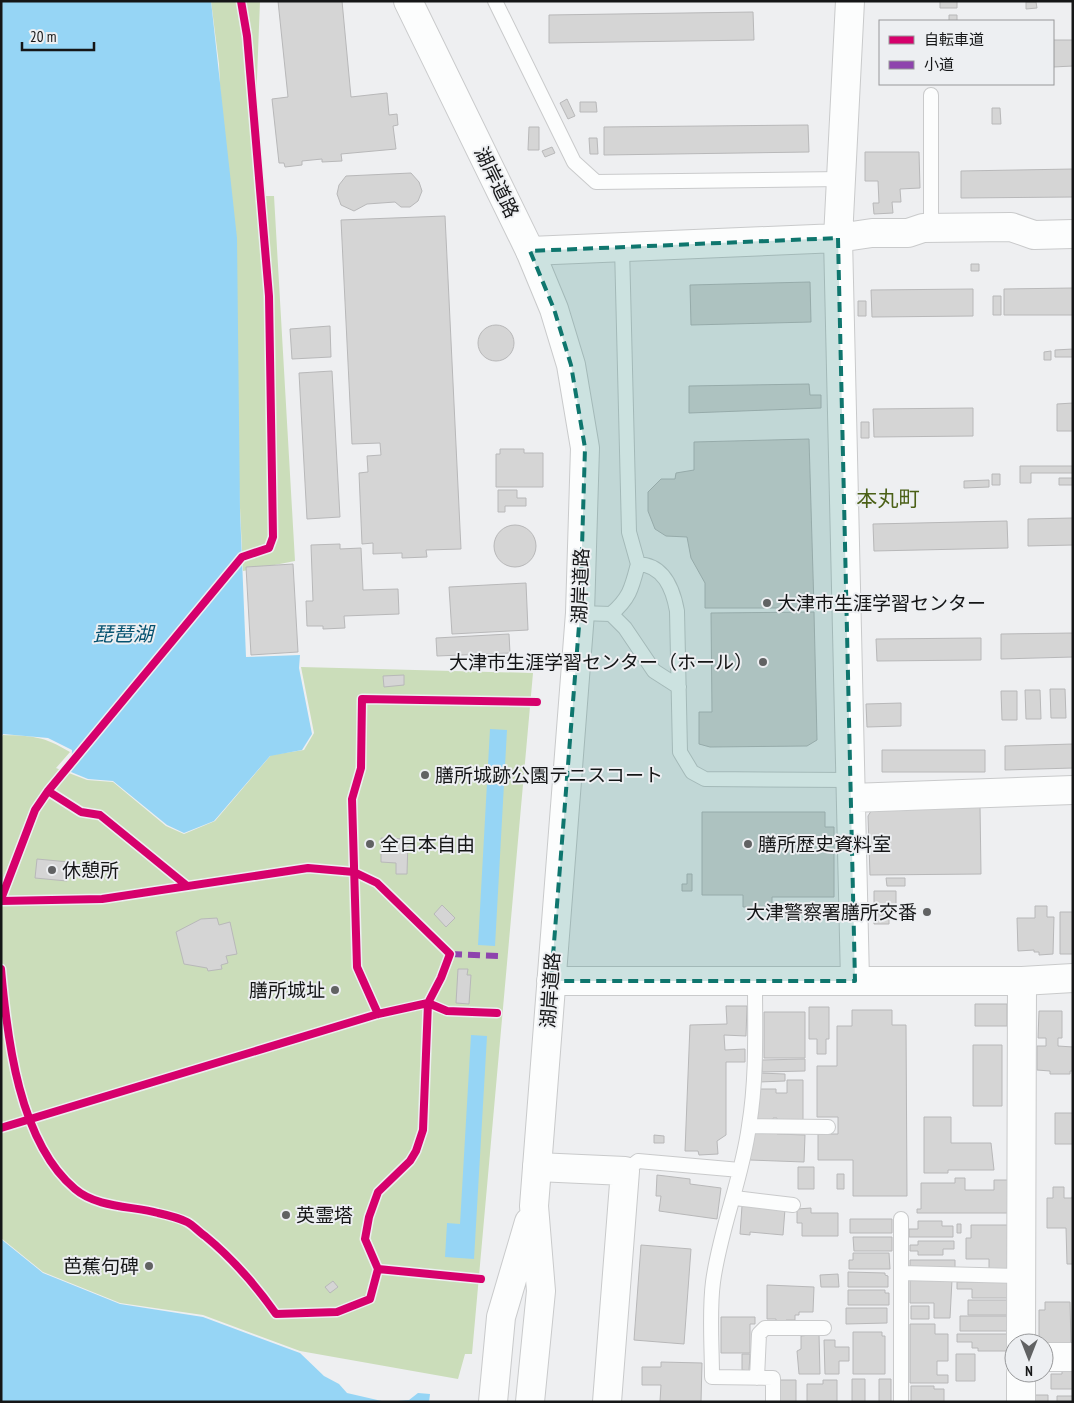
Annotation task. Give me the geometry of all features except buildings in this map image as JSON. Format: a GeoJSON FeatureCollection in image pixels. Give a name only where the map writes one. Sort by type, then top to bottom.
{"type":"FeatureCollection","features":[{"type":"Feature","properties":{"kind":"street","name":"湖岸道路"},"geometry":{"type":"LineString","coordinates":[[408,1],[530,251],[554,310],[571,364],[585,448],[580,613],[534,1206],[541,1291],[530,1402]]}},
{"type":"Feature","properties":{"kind":"street"},"geometry":{"type":"LineString","coordinates":[[850,1],[838,238],[855,981]]}},
{"type":"Feature","properties":{"kind":"street"},"geometry":{"type":"LineString","coordinates":[[530,251],[838,238],[872,233],[908,233],[931,228],[1011,227],[1034,235],[1073,234]]}},
{"type":"Feature","properties":{"kind":"street"},"geometry":{"type":"LineString","coordinates":[[838,238],[872,244],[926,244],[941,238],[994,239],[1019,246],[1073,246]]}},
{"type":"Feature","properties":{"kind":"street"},"geometry":{"type":"LineString","coordinates":[[850,789],[1073,790]]}},
{"type":"Feature","properties":{"kind":"street"},"geometry":{"type":"LineString","coordinates":[[551,981],[1022,981],[1073,978]]}},
{"type":"Feature","properties":{"kind":"street"},"geometry":{"type":"LineString","coordinates":[[1021,1333],[1022,981]]}},
{"type":"Feature","properties":{"kind":"street"},"geometry":{"type":"LineString","coordinates":[[537,1167],[625,1171],[607,1402]]}},
{"type":"Feature","properties":{"kind":"street","name":"湖岸道路"},"geometry":{"type":"LineString","coordinates":[[493,1402],[501,1317],[534,1206]]}},
{"type":"Feature","properties":{"kind":"street"},"geometry":{"type":"LineString","coordinates":[[1054,1357],[1073,1357]]}},
{"type":"Feature","properties":{"kind":"street"},"geometry":{"type":"LineString","coordinates":[[1020,1402],[1021,1383]]}},
{"type":"Feature","properties":{"kind":"lane"},"geometry":{"type":"LineString","coordinates":[[495,1],[574,162],[596,182],[841,179]]}},
{"type":"Feature","properties":{"kind":"lane"},"geometry":{"type":"LineString","coordinates":[[931,96],[931,228]]}},
{"type":"Feature","properties":{"kind":"lane"},"geometry":{"type":"LineString","coordinates":[[580,613],[611,614],[625,602],[632,589],[638,564],[629,532],[622,247]]}},
{"type":"Feature","properties":{"kind":"lane"},"geometry":{"type":"LineString","coordinates":[[638,564],[649,564],[659,571],[674,590],[677,611],[680,752],[692,772],[705,779],[850,789]]}},
{"type":"Feature","properties":{"kind":"lane"},"geometry":{"type":"LineString","coordinates":[[611,614],[625,628],[654,671],[679,687]]}},
{"type":"Feature","properties":{"kind":"lane"},"geometry":{"type":"LineString","coordinates":[[756,981],[755,1071],[750,1126],[734,1198],[718,1252],[712,1284],[712,1377],[773,1378],[773,1402]]}},
{"type":"Feature","properties":{"kind":"lane"},"geometry":{"type":"LineString","coordinates":[[750,1126],[828,1127]]}},
{"type":"Feature","properties":{"kind":"lane"},"geometry":{"type":"LineString","coordinates":[[625,1171],[638,1161],[740,1170]]}},
{"type":"Feature","properties":{"kind":"lane"},"geometry":{"type":"LineString","coordinates":[[734,1198],[793,1205]]}},
{"type":"Feature","properties":{"kind":"lane"},"geometry":{"type":"LineString","coordinates":[[901,1219],[901,1402]]}},
{"type":"Feature","properties":{"kind":"lane"},"geometry":{"type":"LineString","coordinates":[[901,1273],[1021,1276]]}},
{"type":"Feature","properties":{"kind":"lane"},"geometry":{"type":"LineString","coordinates":[[757,1378],[760,1334],[766,1328],[824,1328]]}},
{"type":"Feature","properties":{"kind":"highlighted area"},"geometry":{"type":"Polygon","coordinates":[[[838,238],[855,981],[551,981],[580,613],[585,448],[571,365],[554,309],[530,251],[838,238]]]}},
{"type":"Feature","properties":{"kind":"green space"},"geometry":{"type":"Polygon","coordinates":[[[211,1],[260,1],[256,104],[266,196],[274,196],[295,561],[243,571],[219,64],[211,1]]]}},
{"type":"Feature","properties":{"kind":"green space"},"geometry":{"type":"Polygon","coordinates":[[[301,667],[533,673],[472,1354],[465,1354],[458,1379],[300,1351],[203,1315],[120,1303],[43,1272],[1,1238],[1,738],[3,735],[31,737],[45,740],[61,747],[70,752],[56,768],[87,780],[113,782],[166,826],[184,834],[215,821],[271,755],[304,750],[314,733],[301,667]]]}},
{"type":"Feature","properties":{"kind":"water","name":"琵琶湖"},"geometry":{"type":"Polygon","coordinates":[[[1,1],[211,1],[237,238],[240,511],[246,657],[300,655],[299,668],[312,734],[302,750],[270,756],[214,821],[184,833],[167,825],[113,781],[88,779],[71,772],[72,750],[48,738],[3,734],[1,737],[1,1]]]}},
{"type":"Feature","properties":{"kind":"water"},"geometry":{"type":"Polygon","coordinates":[[[490,729],[507,730],[495,946],[478,945],[490,729]]]}},
{"type":"Feature","properties":{"kind":"water"},"geometry":{"type":"Polygon","coordinates":[[[471,1035],[487,1036],[474,1259],[445,1257],[447,1223],[460,1224],[471,1035]]]}},
{"type":"Feature","properties":{"kind":"water"},"geometry":{"type":"Polygon","coordinates":[[[1,1239],[43,1273],[120,1304],[203,1317],[300,1353],[324,1376],[339,1384],[347,1393],[386,1402],[1,1402],[1,1239]]]}},
{"type":"Feature","properties":{"kind":"water"},"geometry":{"type":"Polygon","coordinates":[[[418,1393],[430,1394],[429,1402],[386,1402],[409,1400],[418,1393]]]}},
{"type":"Feature","properties":{"kind":"marked path"},"geometry":{"type":"LineString","coordinates":[[450,954],[501,956]]}},
{"type":"Feature","properties":{"kind":"cycle path"},"geometry":{"type":"LineString","coordinates":[[1,899],[35,810],[48,791],[242,557],[269,548],[273,537],[269,296],[247,36],[241,1]]}},
{"type":"Feature","properties":{"kind":"cycle path"},"geometry":{"type":"LineString","coordinates":[[378,1014],[357,967],[352,799],[361,768],[362,699],[537,702]]}},
{"type":"Feature","properties":{"kind":"cycle path"},"geometry":{"type":"LineString","coordinates":[[48,791],[81,812],[100,815],[186,885]]}},
{"type":"Feature","properties":{"kind":"cycle path"},"geometry":{"type":"LineString","coordinates":[[1,901],[102,899],[308,868],[354,872],[377,883],[450,954],[441,978],[428,1003],[378,1014],[1,1128]]}},
{"type":"Feature","properties":{"kind":"cycle path"},"geometry":{"type":"LineString","coordinates":[[1,969],[7,1026],[19,1087],[41,1144],[56,1169],[75,1189],[94,1200],[165,1215],[189,1223],[234,1263],[252,1282],[276,1314],[337,1312],[370,1299],[378,1269],[365,1239],[369,1217],[378,1192],[410,1161],[416,1151],[423,1130],[428,1003],[447,1011],[497,1013]]}},
{"type":"Feature","properties":{"kind":"cycle path"},"geometry":{"type":"LineString","coordinates":[[378,1269],[481,1279]]}},
{"type":"Feature","properties":{"kind":"place","name":"大津市生涯学習センター"},"geometry":{"type":"Point","coordinates":[767,603]}},
{"type":"Feature","properties":{"kind":"place","name":"大津市生涯学習センター（ホール）"},"geometry":{"type":"Point","coordinates":[763,662]}},
{"type":"Feature","properties":{"kind":"place","name":"膳所城跡公園テニスコート"},"geometry":{"type":"Point","coordinates":[425,775]}},
{"type":"Feature","properties":{"kind":"place","name":"全日本自由"},"geometry":{"type":"Point","coordinates":[370,844]}},
{"type":"Feature","properties":{"kind":"place","name":"膳所歴史資料室"},"geometry":{"type":"Point","coordinates":[748,844]}},
{"type":"Feature","properties":{"kind":"place","name":"休憩所"},"geometry":{"type":"Point","coordinates":[52,870]}},
{"type":"Feature","properties":{"kind":"place","name":"大津警察署膳所交番"},"geometry":{"type":"Point","coordinates":[927,912]}},
{"type":"Feature","properties":{"kind":"place","name":"膳所城址"},"geometry":{"type":"Point","coordinates":[335,990]}},
{"type":"Feature","properties":{"kind":"place","name":"英霊塔"},"geometry":{"type":"Point","coordinates":[286,1215]}},
{"type":"Feature","properties":{"kind":"place","name":"芭蕉句碑"},"geometry":{"type":"Point","coordinates":[149,1266]}},
{"type":"Feature","properties":{"kind":"district","name":"本丸町"},"geometry":{"type":"Point","coordinates":[888,498]}}]}
